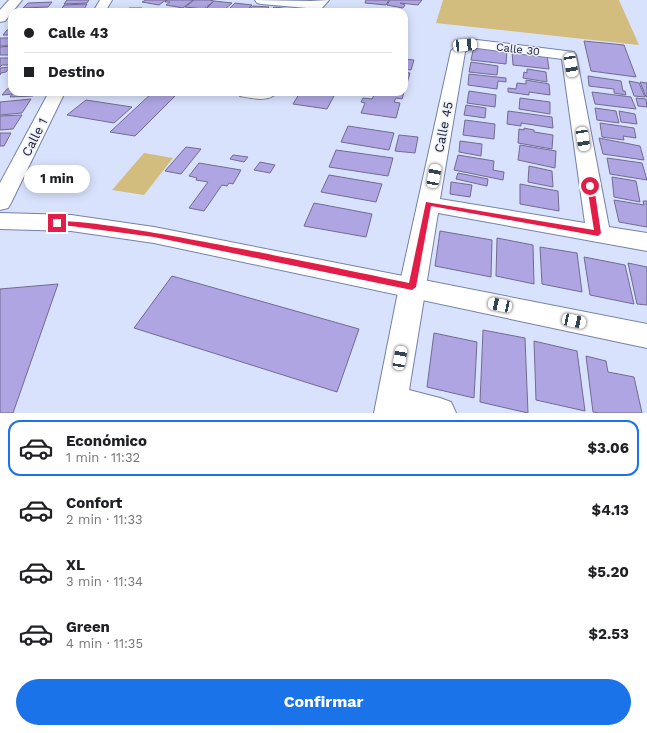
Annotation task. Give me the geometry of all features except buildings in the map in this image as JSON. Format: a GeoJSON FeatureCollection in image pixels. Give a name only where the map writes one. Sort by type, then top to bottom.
{"type":"FeatureCollection","features":[{"type":"Feature","properties":{"kind":"street"},"geometry":{"type":"LineString","coordinates":[[9,8],[16,0]]}},
{"type":"Feature","properties":{"kind":"street"},"geometry":{"type":"LineString","coordinates":[[261,0],[321,2]]}},
{"type":"Feature","properties":{"kind":"street"},"geometry":{"type":"LineString","coordinates":[[0,18],[8,9]]}},
{"type":"Feature","properties":{"kind":"street","name":"Calle 30"},"geometry":{"type":"LineString","coordinates":[[456,62],[458,51],[465,45],[477,44],[570,55],[598,233]]}},
{"type":"Feature","properties":{"kind":"street","name":"Calle 45"},"geometry":{"type":"LineString","coordinates":[[391,407],[412,287],[456,62]]}},
{"type":"Feature","properties":{"kind":"street","name":"Calle 1"},"geometry":{"type":"LineString","coordinates":[[0,203],[55,96]]}},
{"type":"Feature","properties":{"kind":"street"},"geometry":{"type":"LineString","coordinates":[[428,204],[647,242]]}},
{"type":"Feature","properties":{"kind":"street"},"geometry":{"type":"LineString","coordinates":[[0,221],[71,224],[154,235],[647,336]]}},
{"type":"Feature","properties":{"kind":"street"},"geometry":{"type":"LineString","coordinates":[[391,407],[440,413]]}},
{"type":"Feature","properties":{"kind":"shaded area"},"geometry":{"type":"Polygon","coordinates":[[[443,0],[619,0],[639,45],[436,23],[443,0]]]}},
{"type":"Feature","properties":{"kind":"shaded area"},"geometry":{"type":"Polygon","coordinates":[[[144,153],[173,158],[144,195],[112,190],[144,153]]]}},
{"type":"Feature","properties":{"kind":"route"},"geometry":{"type":"LineString","coordinates":[[57,223],[154,235],[412,287],[428,204],[598,233],[590,186]]}}]}
